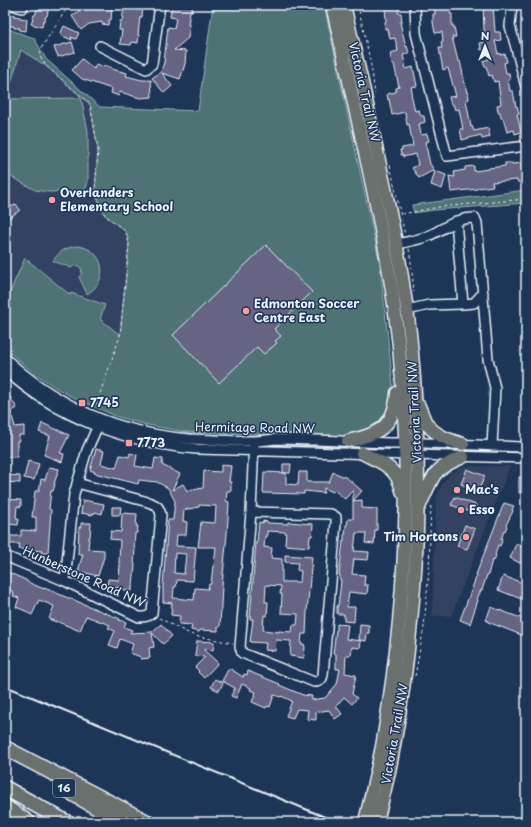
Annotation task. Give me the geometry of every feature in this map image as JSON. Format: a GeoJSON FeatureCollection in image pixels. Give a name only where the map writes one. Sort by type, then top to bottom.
{"type":"FeatureCollection","features":[{"type":"Feature","properties":{"kind":"highway"},"geometry":{"type":"LineString","coordinates":[[5,748],[147,822]]}},
{"type":"Feature","properties":{"kind":"highway","name":"16"},"geometry":{"type":"LineString","coordinates":[[5,757],[121,822]]}},
{"type":"Feature","properties":{"kind":"highway","name":"16"},"geometry":{"type":"LineString","coordinates":[[5,788],[66,822]]}},
{"type":"Feature","properties":{"kind":"highway"},"geometry":{"type":"LineString","coordinates":[[5,807],[28,822]]}},
{"type":"Feature","properties":{"kind":"main road","name":"Victoria Trail NW"},"geometry":{"type":"LineString","coordinates":[[332,5],[356,112],[407,310],[416,398],[406,500],[402,587],[397,637],[383,743],[365,822]]}},
{"type":"Feature","properties":{"kind":"main road","name":"Victoria Trail NW"},"geometry":{"type":"LineString","coordinates":[[344,5],[368,110],[391,245],[393,299],[418,510],[414,592],[408,650],[392,758],[377,822]]}},
{"type":"Feature","properties":{"kind":"main road"},"geometry":{"type":"LineString","coordinates":[[350,30],[351,5]]}},
{"type":"Feature","properties":{"kind":"main road"},"geometry":{"type":"LineString","coordinates":[[348,441],[374,434],[392,417],[396,406],[399,354]]}},
{"type":"Feature","properties":{"kind":"main road"},"geometry":{"type":"LineString","coordinates":[[416,398],[426,422],[433,431],[448,440],[464,444]]}},
{"type":"Feature","properties":{"kind":"main road"},"geometry":{"type":"LineString","coordinates":[[362,454],[384,464],[394,472],[406,500]]}},
{"type":"Feature","properties":{"kind":"main road"},"geometry":{"type":"LineString","coordinates":[[418,510],[437,472],[463,457]]}},
{"type":"Feature","properties":{"kind":"street"},"geometry":{"type":"LineString","coordinates":[[13,5],[22,8],[24,5]]}},
{"type":"Feature","properties":{"kind":"street"},"geometry":{"type":"LineString","coordinates":[[100,46],[146,69],[152,64],[160,5]]}},
{"type":"Feature","properties":{"kind":"street"},"geometry":{"type":"LineString","coordinates":[[415,5],[416,33],[447,156],[526,146]]}},
{"type":"Feature","properties":{"kind":"street"},"geometry":{"type":"LineString","coordinates":[[512,5],[510,26],[526,87]]}},
{"type":"Feature","properties":{"kind":"street"},"geometry":{"type":"LineString","coordinates":[[516,48],[526,47]]}},
{"type":"Feature","properties":{"kind":"street"},"geometry":{"type":"LineString","coordinates":[[391,245],[426,237],[456,221],[467,217],[475,218],[477,223],[488,359],[495,388],[492,446]]}},
{"type":"Feature","properties":{"kind":"street"},"geometry":{"type":"LineString","coordinates":[[456,221],[463,304]]}},
{"type":"Feature","properties":{"kind":"street"},"geometry":{"type":"LineString","coordinates":[[407,310],[429,305],[474,303],[483,293]]}},
{"type":"Feature","properties":{"kind":"street","name":"Hermitage Road NW"},"geometry":{"type":"LineString","coordinates":[[5,358],[22,373],[49,392],[99,423],[124,436],[165,446],[197,449],[362,454],[464,444],[526,447]]}},
{"type":"Feature","properties":{"kind":"street","name":"Hermitage Road NW"},"geometry":{"type":"LineString","coordinates":[[5,370],[33,393],[82,421],[146,432],[198,439],[254,441],[274,439],[348,441],[463,457],[526,458]]}},
{"type":"Feature","properties":{"kind":"street"},"geometry":{"type":"LineString","coordinates":[[65,581],[74,494],[87,450],[99,423]]}},
{"type":"Feature","properties":{"kind":"street"},"geometry":{"type":"LineString","coordinates":[[251,512],[331,514],[336,517],[336,531],[322,678],[320,681],[314,682],[242,653],[240,647],[251,512],[254,441]]}},
{"type":"Feature","properties":{"kind":"street","name":"Hunberstone Road NW"},"geometry":{"type":"LineString","coordinates":[[5,556],[65,581],[139,617],[149,616],[152,613],[161,515],[160,508],[155,504],[77,483]]}},
{"type":"Feature","properties":{"kind":"path"},"geometry":{"type":"LineString","coordinates":[[69,5],[42,46],[40,54],[41,58],[46,66],[90,104],[98,149],[95,191],[103,212],[125,231],[129,244],[120,336],[96,405]]}},
{"type":"Feature","properties":{"kind":"path"},"geometry":{"type":"LineString","coordinates":[[401,214],[439,207],[526,199]]}},
{"type":"Feature","properties":{"kind":"path"},"geometry":{"type":"LineString","coordinates":[[428,583],[431,520]]}},
{"type":"Feature","properties":{"kind":"path"},"geometry":{"type":"LineString","coordinates":[[152,613],[162,620],[195,636],[240,644]]}},
{"type":"Feature","properties":{"kind":"shaded area","name":"Overlanders Elementary School"},"geometry":{"type":"Polygon","coordinates":[[[20,50],[46,66],[90,104],[98,149],[95,191],[106,216],[125,231],[129,240],[120,336],[25,259],[5,303],[5,101],[20,50]]]}},
{"type":"Feature","properties":{"kind":"shaded area"},"geometry":{"type":"Polygon","coordinates":[[[464,466],[510,466],[451,616],[432,616],[436,499],[442,484],[451,473],[464,466]]]}},
{"type":"Feature","properties":{"kind":"green space"},"geometry":{"type":"Polygon","coordinates":[[[213,5],[324,5],[380,264],[394,394],[390,409],[375,429],[347,437],[185,432],[143,424],[118,417],[74,398],[56,388],[34,373],[5,347],[5,303],[25,258],[70,295],[71,293],[105,305],[100,319],[120,335],[129,244],[125,231],[103,212],[95,191],[98,149],[90,104],[46,66],[21,50],[6,99],[81,98],[88,131],[88,181],[85,191],[49,192],[35,190],[10,176],[5,170],[5,28],[34,38],[46,59],[100,107],[198,111],[213,5]]]}},
{"type":"Feature","properties":{"kind":"green space"},"geometry":{"type":"Polygon","coordinates":[[[526,190],[526,203],[434,210],[414,213],[412,205],[526,190]]]}},
{"type":"Feature","properties":{"kind":"green space"},"geometry":{"type":"Polygon","coordinates":[[[78,246],[87,248],[94,253],[99,259],[101,266],[102,273],[99,281],[95,288],[87,294],[79,277],[82,273],[79,266],[73,266],[71,268],[53,261],[64,250],[70,247],[78,246]]]}},
{"type":"Feature","properties":{"kind":"green space"},"geometry":{"type":"Polygon","coordinates":[[[266,444],[325,444],[325,447],[266,447],[266,444]]]}},
{"type":"Feature","properties":{"kind":"building"},"geometry":{"type":"Polygon","coordinates":[[[39,5],[49,5],[47,16],[43,21],[42,27],[31,24],[39,5]]]}},
{"type":"Feature","properties":{"kind":"building"},"geometry":{"type":"Polygon","coordinates":[[[87,5],[109,5],[109,7],[112,7],[111,20],[109,20],[108,25],[102,24],[102,22],[89,24],[81,30],[72,16],[87,5]]]}},
{"type":"Feature","properties":{"kind":"building"},"geometry":{"type":"Polygon","coordinates":[[[125,5],[143,5],[142,17],[140,17],[138,43],[132,42],[131,45],[120,44],[122,30],[119,30],[120,21],[122,21],[125,5]]]}},
{"type":"Feature","properties":{"kind":"building"},"geometry":{"type":"Polygon","coordinates":[[[172,5],[193,5],[192,11],[190,11],[188,38],[174,50],[186,51],[185,64],[180,79],[162,73],[172,86],[164,93],[152,78],[161,72],[164,62],[168,27],[174,28],[176,18],[170,17],[172,5]]]}},
{"type":"Feature","properties":{"kind":"building"},"geometry":{"type":"Polygon","coordinates":[[[385,5],[399,5],[398,13],[401,13],[402,22],[400,22],[406,47],[407,46],[409,53],[403,55],[406,69],[413,67],[417,86],[411,87],[411,93],[415,111],[419,110],[421,116],[424,116],[425,122],[419,124],[421,135],[427,134],[429,141],[425,142],[430,164],[434,170],[419,178],[412,168],[418,165],[416,154],[403,157],[403,155],[401,155],[400,150],[402,150],[402,148],[413,146],[405,112],[392,115],[389,99],[388,100],[387,94],[396,92],[396,88],[399,87],[390,53],[398,51],[395,38],[390,39],[388,29],[385,29],[385,5]]]}},
{"type":"Feature","properties":{"kind":"building"},"geometry":{"type":"Polygon","coordinates":[[[483,5],[493,5],[495,32],[500,32],[501,40],[495,41],[498,54],[505,54],[507,62],[504,63],[506,73],[509,73],[510,80],[508,80],[510,91],[513,91],[519,114],[517,114],[521,132],[515,134],[514,130],[507,132],[503,118],[501,118],[500,112],[498,112],[497,105],[501,104],[498,81],[494,82],[492,75],[489,76],[483,61],[489,59],[486,49],[481,50],[480,43],[486,42],[483,5]]]}},
{"type":"Feature","properties":{"kind":"building"},"geometry":{"type":"Polygon","coordinates":[[[435,6],[450,6],[452,26],[454,26],[456,37],[452,37],[458,61],[460,61],[467,93],[468,92],[469,99],[466,100],[471,127],[472,126],[474,131],[488,128],[490,137],[482,139],[481,135],[462,140],[460,129],[463,129],[459,109],[455,110],[453,104],[451,105],[449,97],[456,96],[448,68],[443,70],[439,48],[442,48],[442,32],[435,33],[433,14],[435,14],[435,6]]]}},
{"type":"Feature","properties":{"kind":"building"},"geometry":{"type":"Polygon","coordinates":[[[5,14],[15,15],[14,16],[27,19],[26,31],[19,30],[20,28],[14,28],[14,26],[9,26],[9,24],[5,23],[5,14]]]}},
{"type":"Feature","properties":{"kind":"building"},"geometry":{"type":"Polygon","coordinates":[[[64,26],[79,33],[76,39],[71,37],[72,40],[60,35],[64,26]]]}},
{"type":"Feature","properties":{"kind":"building"},"geometry":{"type":"Polygon","coordinates":[[[72,42],[75,52],[58,57],[54,47],[72,42]]]}},
{"type":"Feature","properties":{"kind":"building"},"geometry":{"type":"Polygon","coordinates":[[[82,59],[94,69],[96,64],[104,67],[105,65],[112,69],[127,73],[126,76],[142,80],[151,80],[152,97],[140,98],[120,92],[119,96],[111,93],[112,89],[82,79],[72,70],[82,59]]]}},
{"type":"Feature","properties":{"kind":"building"},"geometry":{"type":"Polygon","coordinates":[[[505,163],[522,163],[522,169],[526,170],[526,182],[520,183],[517,182],[517,180],[492,182],[493,186],[451,192],[449,176],[455,177],[454,172],[465,170],[465,167],[474,166],[474,171],[489,169],[505,166],[505,163]]]}},
{"type":"Feature","properties":{"kind":"building"},"geometry":{"type":"Polygon","coordinates":[[[435,171],[446,175],[442,189],[431,185],[435,171]]]}},
{"type":"Feature","properties":{"kind":"building"},"geometry":{"type":"Polygon","coordinates":[[[5,197],[12,207],[16,204],[20,210],[5,221],[5,197]]]}},
{"type":"Feature","properties":{"kind":"building","name":"Edmonton Soccer Centre East"},"geometry":{"type":"Polygon","coordinates":[[[266,245],[312,292],[274,329],[281,336],[275,341],[277,343],[264,354],[257,347],[219,383],[173,335],[266,245]]]}},
{"type":"Feature","properties":{"kind":"building"},"geometry":{"type":"Polygon","coordinates":[[[10,397],[17,408],[11,412],[15,427],[24,426],[24,435],[19,435],[19,441],[17,441],[17,457],[5,457],[5,413],[10,412],[5,405],[5,400],[10,397]]]}},
{"type":"Feature","properties":{"kind":"building"},"geometry":{"type":"Polygon","coordinates":[[[42,423],[69,435],[60,453],[64,454],[62,462],[44,455],[50,436],[39,432],[42,423]]]}},
{"type":"Feature","properties":{"kind":"building"},"geometry":{"type":"Polygon","coordinates":[[[96,449],[104,451],[101,464],[116,468],[120,455],[129,457],[130,453],[137,455],[135,466],[153,469],[155,458],[163,459],[162,465],[180,474],[172,490],[183,484],[187,491],[203,488],[204,471],[221,472],[221,465],[231,466],[229,482],[231,482],[231,491],[227,491],[226,501],[229,502],[220,627],[218,627],[218,631],[200,630],[199,632],[191,630],[192,625],[179,624],[180,616],[171,615],[172,603],[163,602],[168,520],[173,520],[175,501],[168,488],[157,482],[139,480],[138,484],[94,473],[95,472],[90,470],[96,449]],[[199,505],[199,507],[184,510],[183,521],[187,522],[186,535],[177,535],[176,546],[196,547],[193,581],[177,580],[176,587],[174,587],[173,598],[194,600],[195,588],[208,589],[209,584],[211,584],[216,547],[198,547],[201,522],[215,523],[216,506],[199,505]],[[175,553],[174,573],[184,574],[186,554],[175,553]]]}},
{"type":"Feature","properties":{"kind":"building"},"geometry":{"type":"Polygon","coordinates":[[[28,461],[39,464],[34,480],[24,478],[28,461]]]}},
{"type":"Feature","properties":{"kind":"building"},"geometry":{"type":"Polygon","coordinates":[[[283,464],[291,464],[290,473],[283,473],[283,464]]]}},
{"type":"Feature","properties":{"kind":"building"},"geometry":{"type":"Polygon","coordinates":[[[49,467],[59,469],[53,491],[51,491],[48,553],[19,549],[20,544],[10,544],[10,536],[21,536],[21,530],[36,531],[36,517],[32,517],[35,491],[39,491],[41,479],[45,480],[49,467]]]}},
{"type":"Feature","properties":{"kind":"building"},"geometry":{"type":"Polygon","coordinates":[[[467,469],[485,476],[478,491],[461,484],[467,469]]]}},
{"type":"Feature","properties":{"kind":"building"},"geometry":{"type":"Polygon","coordinates":[[[264,472],[286,473],[286,484],[298,485],[299,472],[307,472],[307,482],[329,482],[333,472],[347,478],[362,491],[353,501],[353,490],[345,499],[334,490],[333,492],[324,488],[324,493],[304,491],[304,494],[263,493],[264,472]]]}},
{"type":"Feature","properties":{"kind":"building"},"geometry":{"type":"Polygon","coordinates":[[[5,475],[20,476],[20,483],[5,482],[5,475]]]}},
{"type":"Feature","properties":{"kind":"building"},"geometry":{"type":"Polygon","coordinates":[[[519,477],[526,477],[526,493],[519,493],[519,477]]]}},
{"type":"Feature","properties":{"kind":"building"},"geometry":{"type":"Polygon","coordinates":[[[455,497],[476,505],[473,513],[451,505],[455,497]]]}},
{"type":"Feature","properties":{"kind":"building"},"geometry":{"type":"Polygon","coordinates":[[[5,499],[21,500],[21,507],[17,506],[16,517],[19,519],[18,525],[8,524],[9,508],[8,506],[5,506],[5,499]]]}},
{"type":"Feature","properties":{"kind":"building"},"geometry":{"type":"Polygon","coordinates":[[[83,500],[104,504],[102,514],[95,512],[94,514],[92,513],[92,515],[81,513],[83,500]]]}},
{"type":"Feature","properties":{"kind":"building"},"geometry":{"type":"Polygon","coordinates":[[[362,500],[362,508],[377,509],[377,530],[375,530],[374,544],[365,543],[366,533],[356,533],[354,551],[369,552],[368,560],[354,559],[352,574],[365,575],[364,585],[368,585],[367,594],[349,592],[347,607],[355,607],[354,622],[344,621],[344,614],[337,614],[341,580],[339,575],[343,541],[348,519],[353,519],[353,501],[362,500]]]}},
{"type":"Feature","properties":{"kind":"building"},"geometry":{"type":"Polygon","coordinates":[[[504,503],[514,506],[513,511],[506,525],[505,531],[504,530],[500,546],[498,545],[494,561],[492,560],[488,575],[477,599],[478,600],[470,624],[460,620],[504,503]]]}},
{"type":"Feature","properties":{"kind":"building"},"geometry":{"type":"Polygon","coordinates":[[[112,507],[121,507],[120,515],[112,515],[112,507]]]}},
{"type":"Feature","properties":{"kind":"building"},"geometry":{"type":"Polygon","coordinates":[[[122,513],[137,514],[136,526],[138,526],[137,533],[135,533],[135,564],[132,591],[123,590],[123,588],[107,587],[108,579],[119,580],[120,540],[110,539],[111,531],[121,532],[122,513]]]}},
{"type":"Feature","properties":{"kind":"building"},"geometry":{"type":"Polygon","coordinates":[[[263,521],[268,523],[288,524],[288,522],[313,524],[309,547],[285,545],[286,532],[267,531],[264,547],[272,548],[271,558],[282,559],[282,582],[300,582],[301,571],[297,570],[298,563],[285,562],[285,555],[312,557],[306,634],[302,634],[301,644],[304,644],[305,647],[304,658],[290,656],[291,641],[276,640],[275,651],[265,650],[266,643],[250,642],[253,619],[250,619],[256,542],[259,522],[263,523],[263,521]],[[266,585],[265,602],[268,602],[267,616],[264,615],[263,630],[292,632],[293,625],[297,625],[298,614],[281,613],[281,586],[266,585]]]}},
{"type":"Feature","properties":{"kind":"building"},"geometry":{"type":"Polygon","coordinates":[[[81,523],[91,523],[88,549],[104,550],[104,557],[98,576],[78,571],[83,554],[78,554],[79,527],[81,527],[81,523]]]}},
{"type":"Feature","properties":{"kind":"building","name":"Tim Hortons"},"geometry":{"type":"Polygon","coordinates":[[[465,525],[475,529],[467,549],[457,546],[465,525]]]}},
{"type":"Feature","properties":{"kind":"building"},"geometry":{"type":"Polygon","coordinates":[[[516,544],[526,548],[526,564],[510,558],[516,544]]]}},
{"type":"Feature","properties":{"kind":"building"},"geometry":{"type":"Polygon","coordinates":[[[7,572],[44,589],[120,619],[119,620],[126,622],[124,627],[132,630],[130,633],[152,632],[161,624],[172,636],[163,644],[152,633],[154,647],[149,648],[150,658],[141,659],[141,657],[130,653],[133,644],[120,639],[117,648],[109,645],[115,631],[108,628],[110,625],[86,616],[80,631],[49,619],[54,606],[39,600],[32,615],[16,607],[19,598],[13,596],[14,592],[7,589],[9,584],[5,582],[5,576],[7,572]]]}},
{"type":"Feature","properties":{"kind":"building"},"geometry":{"type":"Polygon","coordinates":[[[503,576],[526,584],[526,595],[524,600],[498,590],[503,576]]]}},
{"type":"Feature","properties":{"kind":"building"},"geometry":{"type":"Polygon","coordinates":[[[491,607],[526,620],[526,636],[488,622],[486,620],[491,607]]]}},
{"type":"Feature","properties":{"kind":"building"},"geometry":{"type":"Polygon","coordinates":[[[337,624],[348,625],[346,639],[361,641],[360,648],[352,647],[351,655],[346,655],[345,673],[356,675],[352,694],[357,698],[352,704],[344,697],[336,706],[342,714],[335,719],[329,710],[316,712],[316,720],[307,719],[308,710],[297,709],[293,718],[286,716],[292,701],[281,696],[274,695],[270,707],[267,706],[266,708],[252,702],[256,692],[250,690],[251,688],[242,684],[236,698],[231,696],[235,688],[222,681],[229,668],[243,677],[244,674],[247,675],[248,671],[303,695],[312,696],[311,700],[325,698],[337,684],[340,669],[336,669],[336,654],[333,654],[337,624]]]}},
{"type":"Feature","properties":{"kind":"building"},"geometry":{"type":"Polygon","coordinates":[[[360,624],[369,625],[369,633],[367,633],[366,641],[359,640],[360,624]]]}},
{"type":"Feature","properties":{"kind":"building"},"geometry":{"type":"Polygon","coordinates":[[[197,641],[214,642],[213,650],[203,649],[218,663],[204,678],[195,667],[205,657],[195,656],[197,641]]]}},
{"type":"Feature","properties":{"kind":"building"},"geometry":{"type":"Polygon","coordinates":[[[215,679],[223,683],[219,691],[211,687],[215,679]]]}},
{"type":"Feature","properties":{"kind":"railway"},"geometry":{"type":"LineString","coordinates":[[5,686],[337,822]]}},
{"type":"Feature","properties":{"kind":"place","name":"Overlanders Elementary School"},"geometry":{"type":"Point","coordinates":[52,200]}},
{"type":"Feature","properties":{"kind":"place","name":"Edmonton Soccer Centre East"},"geometry":{"type":"Point","coordinates":[246,311]}},
{"type":"Feature","properties":{"kind":"place","name":"7745"},"geometry":{"type":"Point","coordinates":[82,403]}},
{"type":"Feature","properties":{"kind":"place","name":"7773"},"geometry":{"type":"Point","coordinates":[129,443]}},
{"type":"Feature","properties":{"kind":"place","name":"Mac's"},"geometry":{"type":"Point","coordinates":[457,490]}},
{"type":"Feature","properties":{"kind":"place","name":"Esso"},"geometry":{"type":"Point","coordinates":[461,510]}},
{"type":"Feature","properties":{"kind":"place","name":"Tim Hortons"},"geometry":{"type":"Point","coordinates":[466,537]}}]}
